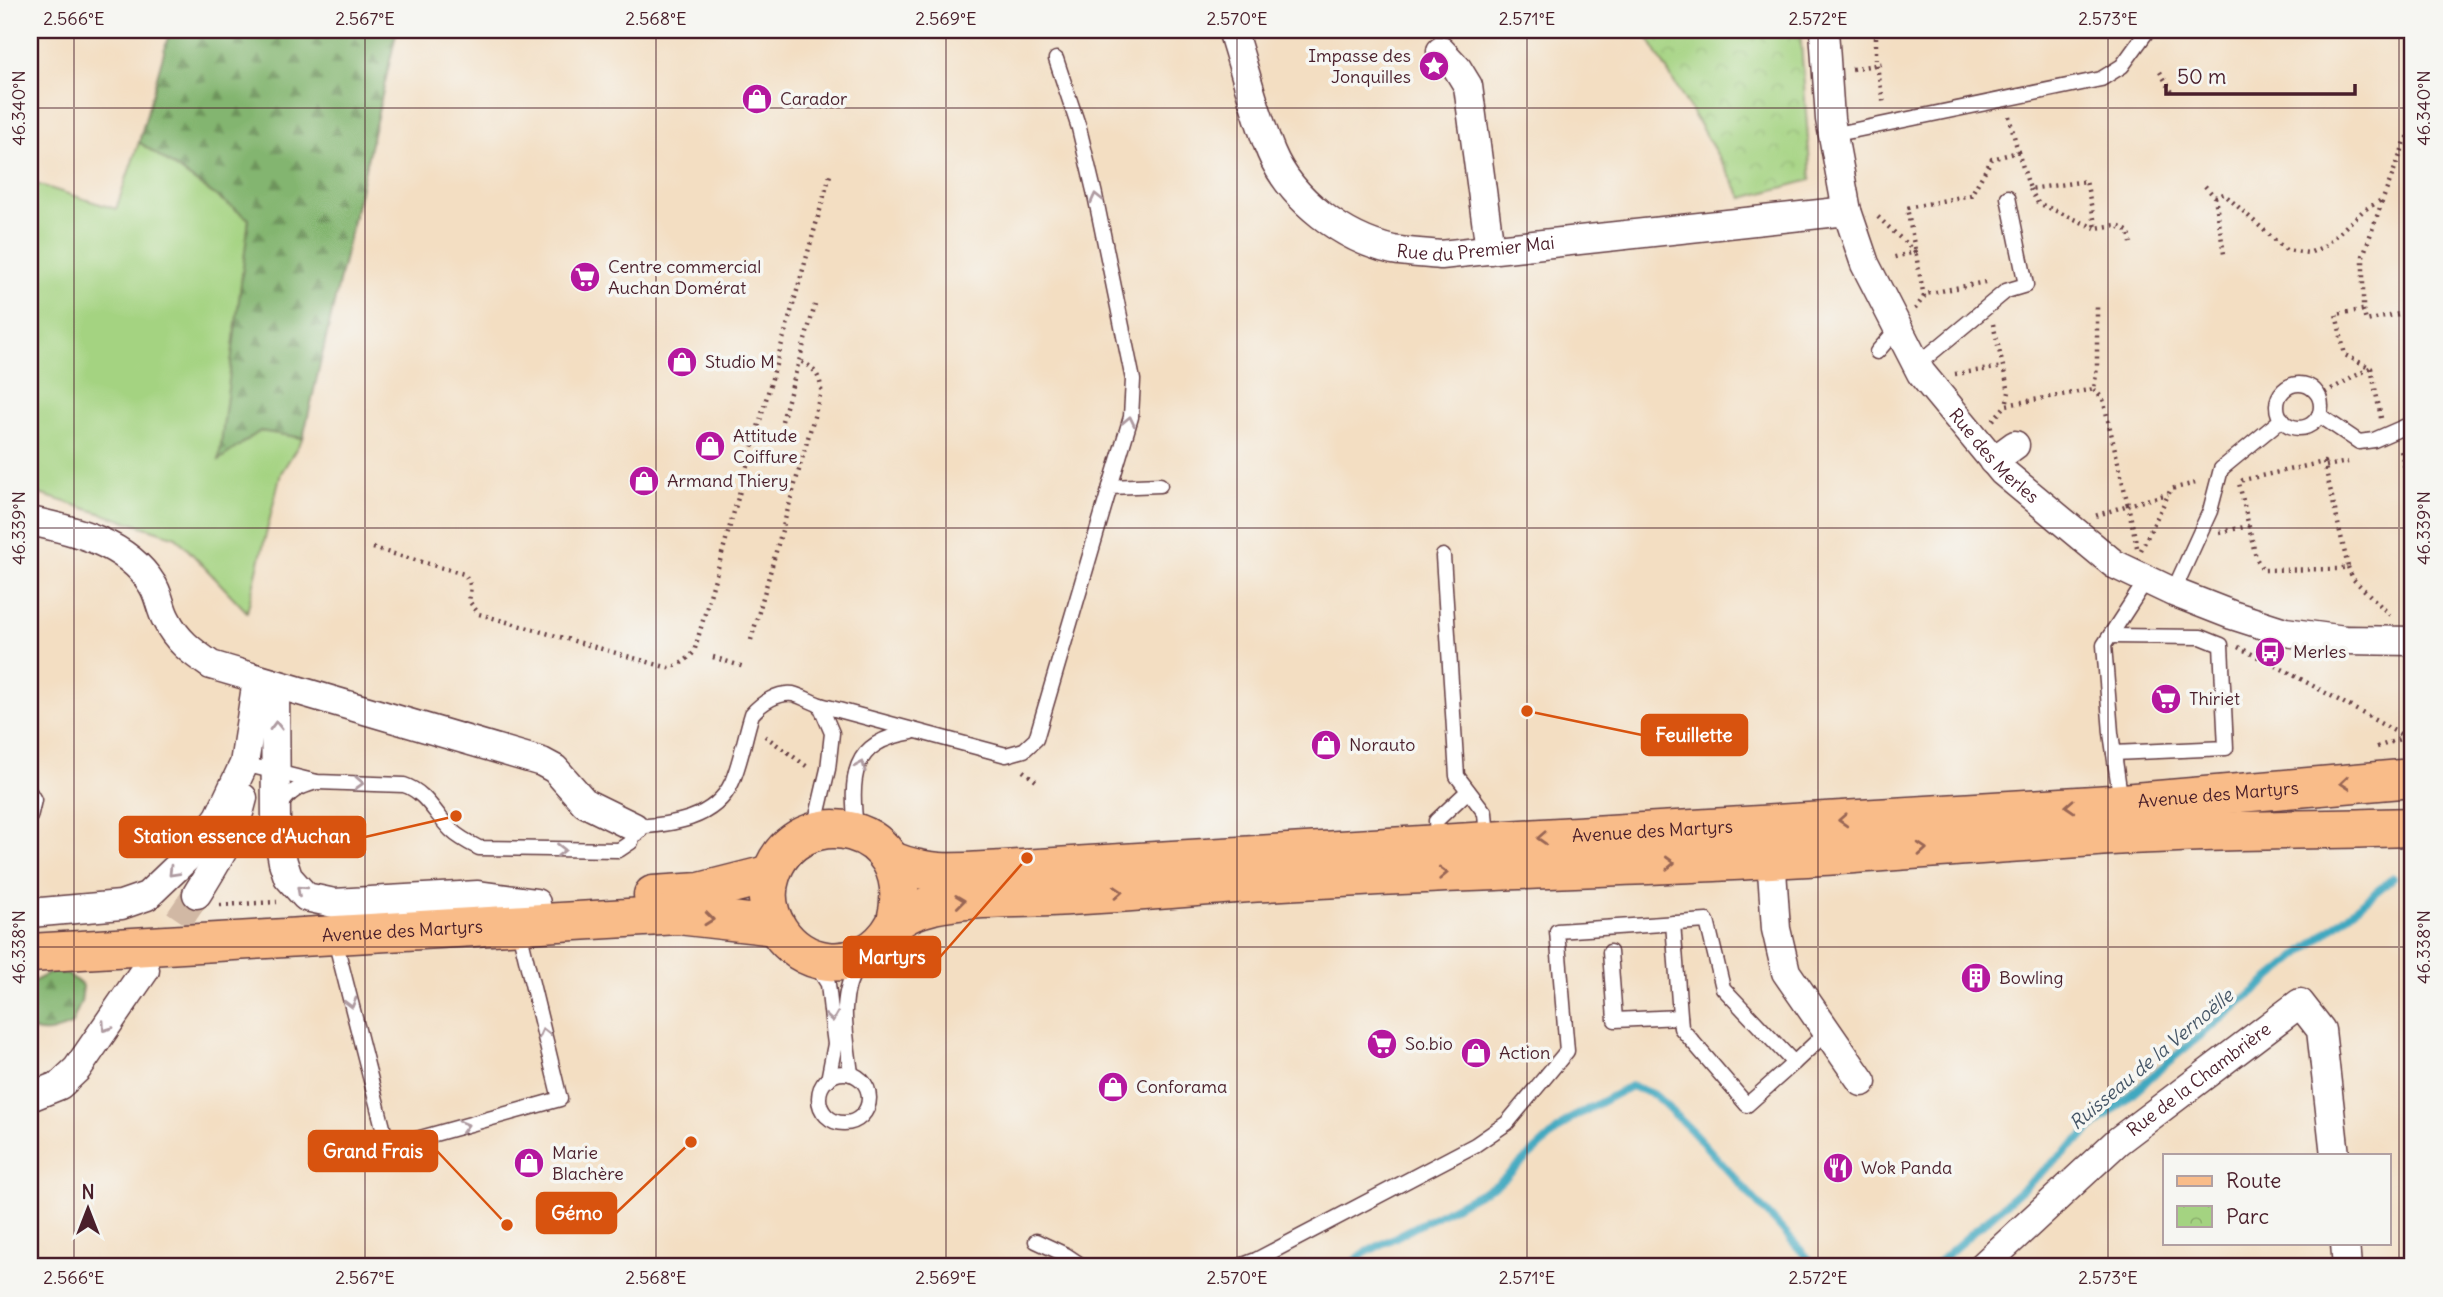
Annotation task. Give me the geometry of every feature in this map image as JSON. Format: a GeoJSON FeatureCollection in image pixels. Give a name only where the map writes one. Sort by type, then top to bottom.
{"type":"FeatureCollection","features":[{"type":"Feature","properties":{"kind":"main road","name":"Avenue des Martyrs"},"geometry":{"type":"LineString","coordinates":[[896,921],[915,910],[971,900],[1343,877],[1770,842],[2121,803],[2413,778]]}},
{"type":"Feature","properties":{"kind":"main road","name":"Avenue des Martyrs"},"geometry":{"type":"LineString","coordinates":[[892,861],[914,870],[936,873],[1487,841],[1770,842],[2413,827]]}},
{"type":"Feature","properties":{"kind":"main road"},"geometry":{"type":"LineString","coordinates":[[834,829],[857,832],[883,849],[892,861],[900,881],[901,901],[896,921],[888,935],[866,954],[839,962],[812,958],[797,951],[775,926],[769,901],[771,874],[780,856],[795,842],[813,832],[834,829]]}},
{"type":"Feature","properties":{"kind":"main road","name":"Avenue des Martyrs"},"geometry":{"type":"LineString","coordinates":[[30,953],[334,936],[700,892],[771,874]]}},
{"type":"Feature","properties":{"kind":"main road","name":"Avenue des Martyrs"},"geometry":{"type":"LineString","coordinates":[[30,936],[527,914],[678,915],[775,926]]}},
{"type":"Feature","properties":{"kind":"street","name":"Rue du Premier Mai"},"geometry":{"type":"LineString","coordinates":[[1232,30],[1272,155],[1294,189],[1352,236],[1393,250],[1441,255],[1859,211]]}},
{"type":"Feature","properties":{"kind":"street","name":"Rue des Merles"},"geometry":{"type":"LineString","coordinates":[[1824,30],[1832,135],[1859,211],[1865,264],[1904,322],[1917,365],[2004,453],[2003,472],[2114,564],[2173,592],[2285,632],[2345,640],[2413,641]]}},
{"type":"Feature","properties":{"kind":"street"},"geometry":{"type":"LineString","coordinates":[[1441,51],[1457,68],[1468,86],[1490,250]]}},
{"type":"Feature","properties":{"kind":"street"},"geometry":{"type":"LineString","coordinates":[[30,521],[75,530],[132,559],[153,585],[165,618],[184,646],[211,665],[542,762],[555,769],[585,803],[634,827]]}},
{"type":"Feature","properties":{"kind":"street"},"geometry":{"type":"LineString","coordinates":[[30,913],[121,905],[147,896],[192,853],[219,817],[244,764],[266,683]]}},
{"type":"Feature","properties":{"kind":"street"},"geometry":{"type":"LineString","coordinates":[[266,683],[281,851],[288,877],[306,897],[334,903],[478,895],[527,914]]}},
{"type":"Feature","properties":{"kind":"street"},"geometry":{"type":"LineString","coordinates":[[204,900],[240,812],[244,764]]}},
{"type":"Feature","properties":{"kind":"street"},"geometry":{"type":"LineString","coordinates":[[1770,842],[1776,929],[1786,972],[1862,1082]]}},
{"type":"Feature","properties":{"kind":"street"},"geometry":{"type":"LineString","coordinates":[[30,963],[96,950]]}},
{"type":"Feature","properties":{"kind":"street"},"geometry":{"type":"LineString","coordinates":[[30,1097],[60,1085],[77,1069],[145,970]]}},
{"type":"Feature","properties":{"kind":"street","name":"Rue de la Chambrière"},"geometry":{"type":"LineString","coordinates":[[1982,1267],[2118,1141],[2301,1003],[2320,1030],[2335,1154]]}},
{"type":"Feature","properties":{"kind":"street"},"geometry":{"type":"LineString","coordinates":[[2345,1244],[2347,1267]]}},
{"type":"Feature","properties":{"kind":"lane"},"geometry":{"type":"LineString","coordinates":[[1832,135],[2101,79],[2122,66],[2148,30]]}},
{"type":"Feature","properties":{"kind":"lane"},"geometry":{"type":"LineString","coordinates":[[244,764],[317,782],[404,785],[414,788],[451,830],[479,848],[619,850],[631,842],[634,827],[668,825],[688,820],[721,798],[732,782],[752,714],[759,705],[770,699],[792,694],[820,705],[1006,755],[1024,750],[1036,739],[1111,487],[1131,417],[1133,380],[1079,128],[1056,59]]}},
{"type":"Feature","properties":{"kind":"lane"},"geometry":{"type":"LineString","coordinates":[[1917,365],[2006,291],[2026,285],[2008,197]]}},
{"type":"Feature","properties":{"kind":"lane"},"geometry":{"type":"LineString","coordinates":[[1877,352],[1904,322]]}},
{"type":"Feature","properties":{"kind":"lane"},"geometry":{"type":"LineString","coordinates":[[2300,384],[2306,385],[2318,396],[2321,407],[2319,415],[2311,424],[2298,428],[2290,426],[2282,419],[2277,409],[2278,401],[2285,389],[2300,384]]}},
{"type":"Feature","properties":{"kind":"lane"},"geometry":{"type":"LineString","coordinates":[[2319,415],[2360,442],[2374,440],[2413,423]]}},
{"type":"Feature","properties":{"kind":"lane"},"geometry":{"type":"LineString","coordinates":[[2173,592],[2210,511],[2221,469],[2282,419]]}},
{"type":"Feature","properties":{"kind":"lane"},"geometry":{"type":"LineString","coordinates":[[1111,487],[1160,485]]}},
{"type":"Feature","properties":{"kind":"lane"},"geometry":{"type":"LineString","coordinates":[[1443,556],[1457,776],[1485,813],[1487,841]]}},
{"type":"Feature","properties":{"kind":"lane"},"geometry":{"type":"LineString","coordinates":[[2121,803],[2104,645],[2147,579]]}},
{"type":"Feature","properties":{"kind":"lane"},"geometry":{"type":"LineString","coordinates":[[2110,636],[2202,637],[2221,645],[2225,748],[2114,753]]}},
{"type":"Feature","properties":{"kind":"lane"},"geometry":{"type":"LineString","coordinates":[[813,832],[828,769],[832,733],[820,705]]}},
{"type":"Feature","properties":{"kind":"lane"},"geometry":{"type":"LineString","coordinates":[[857,832],[852,792],[858,766],[871,747],[891,736],[918,731]]}},
{"type":"Feature","properties":{"kind":"lane"},"geometry":{"type":"LineString","coordinates":[[276,815],[285,798],[296,788],[317,782]]}},
{"type":"Feature","properties":{"kind":"lane"},"geometry":{"type":"LineString","coordinates":[[1343,877],[1438,844],[1436,821],[1468,791]]}},
{"type":"Feature","properties":{"kind":"lane"},"geometry":{"type":"LineString","coordinates":[[30,793],[34,800],[30,817]]}},
{"type":"Feature","properties":{"kind":"lane"},"geometry":{"type":"LineString","coordinates":[[334,936],[388,1147],[560,1099],[527,914]]}},
{"type":"Feature","properties":{"kind":"lane"},"geometry":{"type":"LineString","coordinates":[[1238,1267],[1475,1145],[1507,1123],[1567,1051],[1557,931],[1707,921],[1723,988],[1794,1063]]}},
{"type":"Feature","properties":{"kind":"lane"},"geometry":{"type":"LineString","coordinates":[[1673,923],[1681,1028],[1747,1105],[1827,1032]]}},
{"type":"Feature","properties":{"kind":"lane"},"geometry":{"type":"LineString","coordinates":[[1610,952],[1615,1020],[1680,1017]]}},
{"type":"Feature","properties":{"kind":"lane"},"geometry":{"type":"LineString","coordinates":[[851,1074],[845,997],[850,977],[866,954]]}},
{"type":"Feature","properties":{"kind":"lane"},"geometry":{"type":"LineString","coordinates":[[812,958],[828,984],[835,1044],[828,1080]]}},
{"type":"Feature","properties":{"kind":"lane"},"geometry":{"type":"LineString","coordinates":[[839,1074],[851,1074],[862,1081],[869,1096],[866,1112],[852,1122],[836,1122],[823,1112],[819,1097],[821,1089],[828,1080],[839,1074]]}},
{"type":"Feature","properties":{"kind":"lane"},"geometry":{"type":"LineString","coordinates":[[1035,1241],[1066,1255],[1084,1267]]}},
{"type":"Feature","properties":{"kind":"path"},"geometry":{"type":"LineString","coordinates":[[1876,30],[1877,65],[1885,109]]}},
{"type":"Feature","properties":{"kind":"path"},"geometry":{"type":"LineString","coordinates":[[1841,71],[1886,63]]}},
{"type":"Feature","properties":{"kind":"path"},"geometry":{"type":"LineString","coordinates":[[2161,72],[2172,92]]}},
{"type":"Feature","properties":{"kind":"path"},"geometry":{"type":"LineString","coordinates":[[2008,114],[2018,152]]}},
{"type":"Feature","properties":{"kind":"path"},"geometry":{"type":"LineString","coordinates":[[2413,130],[2405,142],[2363,256],[2363,310],[2366,321],[2413,311]]}},
{"type":"Feature","properties":{"kind":"path"},"geometry":{"type":"LineString","coordinates":[[373,548],[464,574],[470,580],[469,601],[479,614],[669,668],[679,666],[694,652],[830,175]]}},
{"type":"Feature","properties":{"kind":"path"},"geometry":{"type":"LineString","coordinates":[[2205,186],[2214,197],[2224,254]]}},
{"type":"Feature","properties":{"kind":"path"},"geometry":{"type":"LineString","coordinates":[[2030,189],[2038,203],[2096,228]]}},
{"type":"Feature","properties":{"kind":"path"},"geometry":{"type":"LineString","coordinates":[[2214,197],[2224,194],[2286,250],[2309,253],[2323,247],[2364,210],[2383,199]]}},
{"type":"Feature","properties":{"kind":"path"},"geometry":{"type":"LineString","coordinates":[[1859,211],[1915,252],[1882,260]]}},
{"type":"Feature","properties":{"kind":"path"},"geometry":{"type":"LineString","coordinates":[[1904,322],[1926,294],[1987,282]]}},
{"type":"Feature","properties":{"kind":"path"},"geometry":{"type":"LineString","coordinates":[[782,421],[815,305]]}},
{"type":"Feature","properties":{"kind":"path"},"geometry":{"type":"LineString","coordinates":[[2097,306],[2097,367],[2094,389],[2103,399],[2138,555],[2171,489],[2196,483]]}},
{"type":"Feature","properties":{"kind":"path"},"geometry":{"type":"LineString","coordinates":[[2363,310],[2336,314],[2345,355],[2371,368]]}},
{"type":"Feature","properties":{"kind":"path"},"geometry":{"type":"LineString","coordinates":[[1988,426],[2006,405],[2009,392],[1993,324]]}},
{"type":"Feature","properties":{"kind":"path"},"geometry":{"type":"LineString","coordinates":[[751,640],[821,392],[819,379],[807,363],[799,361]]}},
{"type":"Feature","properties":{"kind":"path"},"geometry":{"type":"LineString","coordinates":[[1948,375],[2003,367]]}},
{"type":"Feature","properties":{"kind":"path"},"geometry":{"type":"LineString","coordinates":[[2318,396],[2371,368]]}},
{"type":"Feature","properties":{"kind":"path"},"geometry":{"type":"LineString","coordinates":[[2371,368],[2382,421],[2394,415]]}},
{"type":"Feature","properties":{"kind":"path"},"geometry":{"type":"LineString","coordinates":[[2006,405],[2094,389]]}},
{"type":"Feature","properties":{"kind":"path"},"geometry":{"type":"LineString","coordinates":[[2401,451],[2413,505]]}},
{"type":"Feature","properties":{"kind":"path"},"geometry":{"type":"LineString","coordinates":[[2348,567],[2263,570],[2256,558],[2239,483],[2324,462],[2353,579],[2391,616]]}},
{"type":"Feature","properties":{"kind":"path"},"geometry":{"type":"LineString","coordinates":[[2326,466],[2348,462]]}},
{"type":"Feature","properties":{"kind":"path"},"geometry":{"type":"LineString","coordinates":[[2084,520],[2168,494]]}},
{"type":"Feature","properties":{"kind":"path"},"geometry":{"type":"LineString","coordinates":[[2216,533],[2249,526]]}},
{"type":"Feature","properties":{"kind":"path"},"geometry":{"type":"LineString","coordinates":[[2237,647],[2407,738]]}},
{"type":"Feature","properties":{"kind":"path"},"geometry":{"type":"LineString","coordinates":[[713,657],[744,667]]}},
{"type":"Feature","properties":{"kind":"path"},"geometry":{"type":"LineString","coordinates":[[755,728],[815,772]]}},
{"type":"Feature","properties":{"kind":"path"},"geometry":{"type":"LineString","coordinates":[[1023,771],[1036,781]]}},
{"type":"Feature","properties":{"kind":"path"},"geometry":{"type":"LineString","coordinates":[[204,900],[279,902]]}},
{"type":"Feature","properties":{"kind":"green space"},"geometry":{"type":"Polygon","coordinates":[[[170,30],[397,30],[303,438],[260,431],[219,460],[249,219],[139,142],[170,30]]]}},
{"type":"Feature","properties":{"kind":"green space"},"geometry":{"type":"Polygon","coordinates":[[[1643,30],[1800,30],[1811,180],[1743,198],[1643,30]]]}},
{"type":"Feature","properties":{"kind":"green space"},"geometry":{"type":"Polygon","coordinates":[[[139,142],[249,219],[226,454],[260,431],[303,438],[281,473],[247,612],[176,537],[30,491],[30,182],[116,209],[139,142]]]}},
{"type":"Feature","properties":{"kind":"green space"},"geometry":{"type":"Polygon","coordinates":[[[54,971],[69,975],[83,986],[81,1002],[71,1025],[50,1032],[35,1031],[30,1028],[30,983],[54,971]]]}},
{"type":"Feature","properties":{"kind":"waterway","name":"Ruisseau de la Vernoëlle"},"geometry":{"type":"LineString","coordinates":[[1933,1267],[2167,1063],[2393,878]]}},
{"type":"Feature","properties":{"kind":"waterway","name":"Ruisseau de la Vernoëlle"},"geometry":{"type":"LineString","coordinates":[[1347,1267],[1363,1254],[1498,1184],[1570,1119],[1631,1086],[1655,1095],[1692,1131],[1816,1267]]}},
{"type":"Feature","properties":{"kind":"tunnel"},"geometry":{"type":"LineString","coordinates":[[155,955],[197,894]]}},
{"type":"Feature","properties":{"kind":"place","name":"Impasse des Jonquilles"},"geometry":{"type":"Point","coordinates":[1434,66]}},
{"type":"Feature","properties":{"kind":"place","name":"Carador"},"geometry":{"type":"Point","coordinates":[757,99]}},
{"type":"Feature","properties":{"kind":"place","name":"Centre commercial Auchan Domérat"},"geometry":{"type":"Point","coordinates":[585,277]}},
{"type":"Feature","properties":{"kind":"place","name":"Studio M"},"geometry":{"type":"Point","coordinates":[682,362]}},
{"type":"Feature","properties":{"kind":"place","name":"Attitude Coiffure"},"geometry":{"type":"Point","coordinates":[710,446]}},
{"type":"Feature","properties":{"kind":"place","name":"Armand Thiery"},"geometry":{"type":"Point","coordinates":[644,481]}},
{"type":"Feature","properties":{"kind":"place","name":"Merles"},"geometry":{"type":"Point","coordinates":[2270,652]}},
{"type":"Feature","properties":{"kind":"place","name":"Thiriet"},"geometry":{"type":"Point","coordinates":[2166,699]}},
{"type":"Feature","properties":{"kind":"place","name":"Feuillette"},"geometry":{"type":"Point","coordinates":[1527,711]}},
{"type":"Feature","properties":{"kind":"place","name":"Norauto"},"geometry":{"type":"Point","coordinates":[1326,745]}},
{"type":"Feature","properties":{"kind":"place","name":"Station essence d'Auchan"},"geometry":{"type":"Point","coordinates":[456,816]}},
{"type":"Feature","properties":{"kind":"place","name":"Martyrs"},"geometry":{"type":"Point","coordinates":[1027,858]}},
{"type":"Feature","properties":{"kind":"place","name":"Bowling"},"geometry":{"type":"Point","coordinates":[1976,978]}},
{"type":"Feature","properties":{"kind":"place","name":"So.bio"},"geometry":{"type":"Point","coordinates":[1382,1044]}},
{"type":"Feature","properties":{"kind":"place","name":"Action"},"geometry":{"type":"Point","coordinates":[1476,1053]}},
{"type":"Feature","properties":{"kind":"place","name":"Conforama"},"geometry":{"type":"Point","coordinates":[1113,1087]}},
{"type":"Feature","properties":{"kind":"place","name":"Gémo"},"geometry":{"type":"Point","coordinates":[691,1142]}},
{"type":"Feature","properties":{"kind":"place","name":"Marie Blachère"},"geometry":{"type":"Point","coordinates":[529,1163]}},
{"type":"Feature","properties":{"kind":"place","name":"Wok Panda"},"geometry":{"type":"Point","coordinates":[1838,1168]}},
{"type":"Feature","properties":{"kind":"place","name":"Grand Frais"},"geometry":{"type":"Point","coordinates":[507,1225]}}]}
